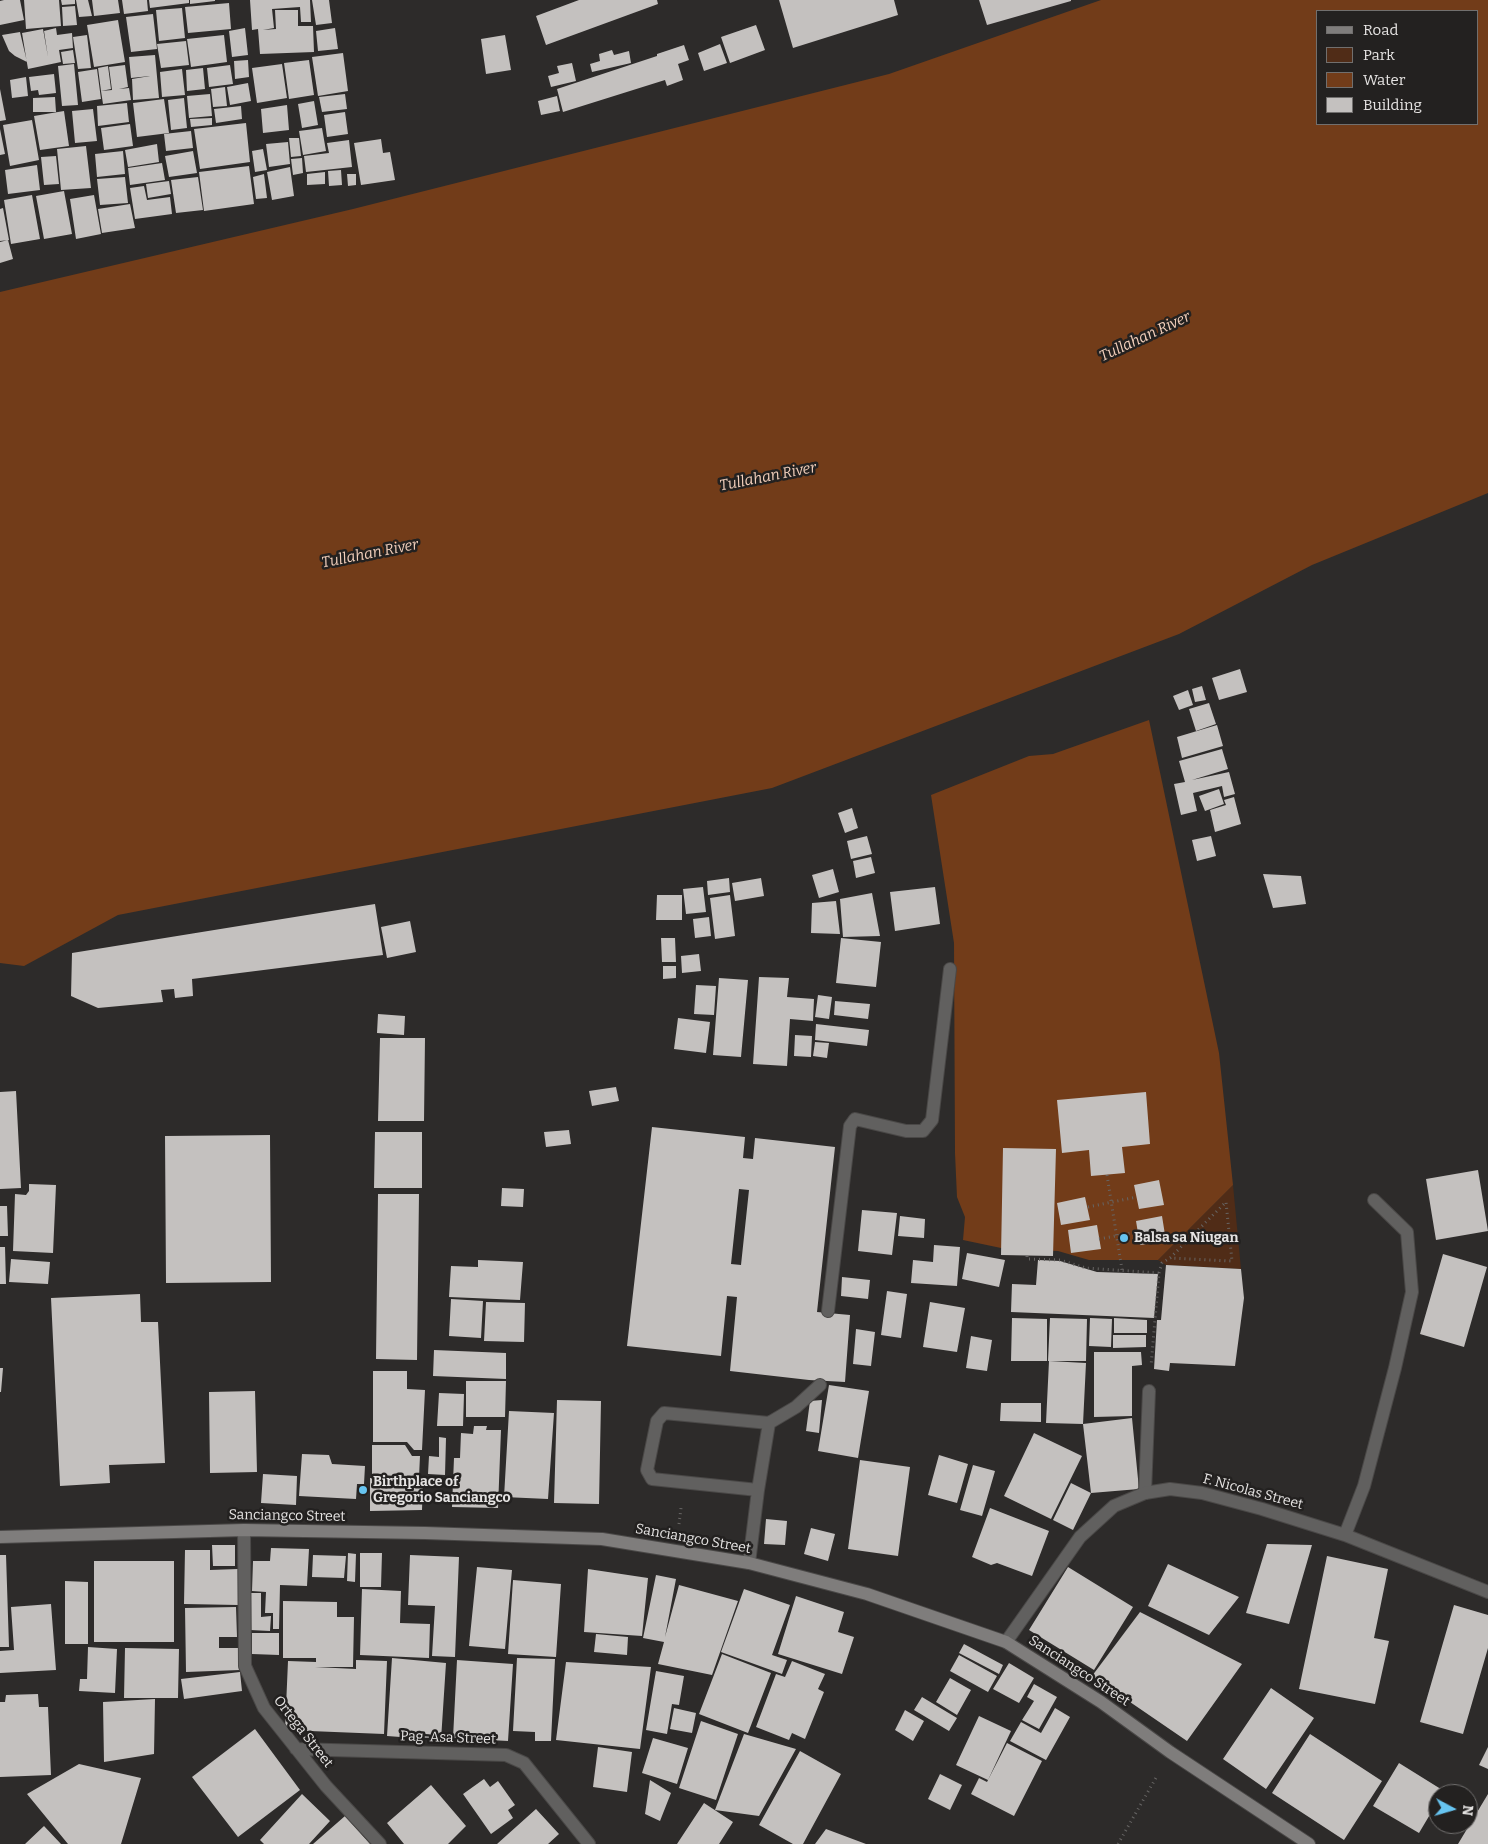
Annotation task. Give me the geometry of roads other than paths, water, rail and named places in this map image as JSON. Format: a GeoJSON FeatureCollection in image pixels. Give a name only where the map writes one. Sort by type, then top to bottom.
{"type":"FeatureCollection","features":[{"type":"Feature","properties":{"kind":"main road","name":"Sanciangco Street"},"geometry":{"type":"LineString","coordinates":[[0,1537],[244,1530],[602,1539],[749,1563],[867,1594],[1006,1642],[1101,1702],[1170,1752],[1309,1844]]}},
{"type":"Feature","properties":{"kind":"street"},"geometry":{"type":"LineString","coordinates":[[828,1311],[850,1126],[855,1119],[906,1131],[923,1131],[932,1120],[950,968]]}},
{"type":"Feature","properties":{"kind":"street"},"geometry":{"type":"LineString","coordinates":[[1345,1535],[1364,1486],[1395,1368],[1412,1292],[1407,1232],[1374,1200]]}},
{"type":"Feature","properties":{"kind":"street"},"geometry":{"type":"LineString","coordinates":[[758,1490],[652,1479],[647,1470],[657,1420],[664,1413],[769,1423],[796,1407],[820,1385]]}},
{"type":"Feature","properties":{"kind":"street"},"geometry":{"type":"LineString","coordinates":[[1145,1493],[1149,1391]]}},
{"type":"Feature","properties":{"kind":"street"},"geometry":{"type":"LineString","coordinates":[[749,1563],[769,1423]]}},
{"type":"Feature","properties":{"kind":"street","name":"F. Nicolas Street"},"geometry":{"type":"LineString","coordinates":[[1006,1642],[1080,1537],[1114,1506],[1145,1493],[1170,1489],[1202,1492],[1262,1508],[1345,1535],[1488,1592]]}},
{"type":"Feature","properties":{"kind":"street","name":"Ortega Street"},"geometry":{"type":"LineString","coordinates":[[244,1530],[245,1666],[264,1708],[326,1786],[380,1844]]}},
{"type":"Feature","properties":{"kind":"street","name":"Pag-Asa Street"},"geometry":{"type":"LineString","coordinates":[[296,1749],[506,1755],[524,1763],[589,1844]]}},
{"type":"Feature","properties":{"kind":"water","name":"Tullahan River"},"geometry":{"type":"Polygon","coordinates":[[[1101,0],[1488,0],[1488,493],[1312,565],[1179,634],[772,788],[118,915],[24,966],[0,963],[0,292],[353,209],[889,74],[1101,0]]]}},
{"type":"Feature","properties":{"kind":"water"},"geometry":{"type":"Polygon","coordinates":[[[1149,720],[1219,1053],[1233,1185],[1158,1260],[1089,1260],[1058,1251],[1001,1248],[963,1240],[965,1217],[957,1197],[955,1153],[954,943],[931,795],[1029,756],[1053,754],[1149,720]]]}},
{"type":"Feature","properties":{"kind":"place","name":"Balsa sa Niugan"},"geometry":{"type":"Point","coordinates":[1124,1238]}},
{"type":"Feature","properties":{"kind":"place","name":"Birthplace of Gregorio Sanciangco"},"geometry":{"type":"Point","coordinates":[363,1490]}}]}
